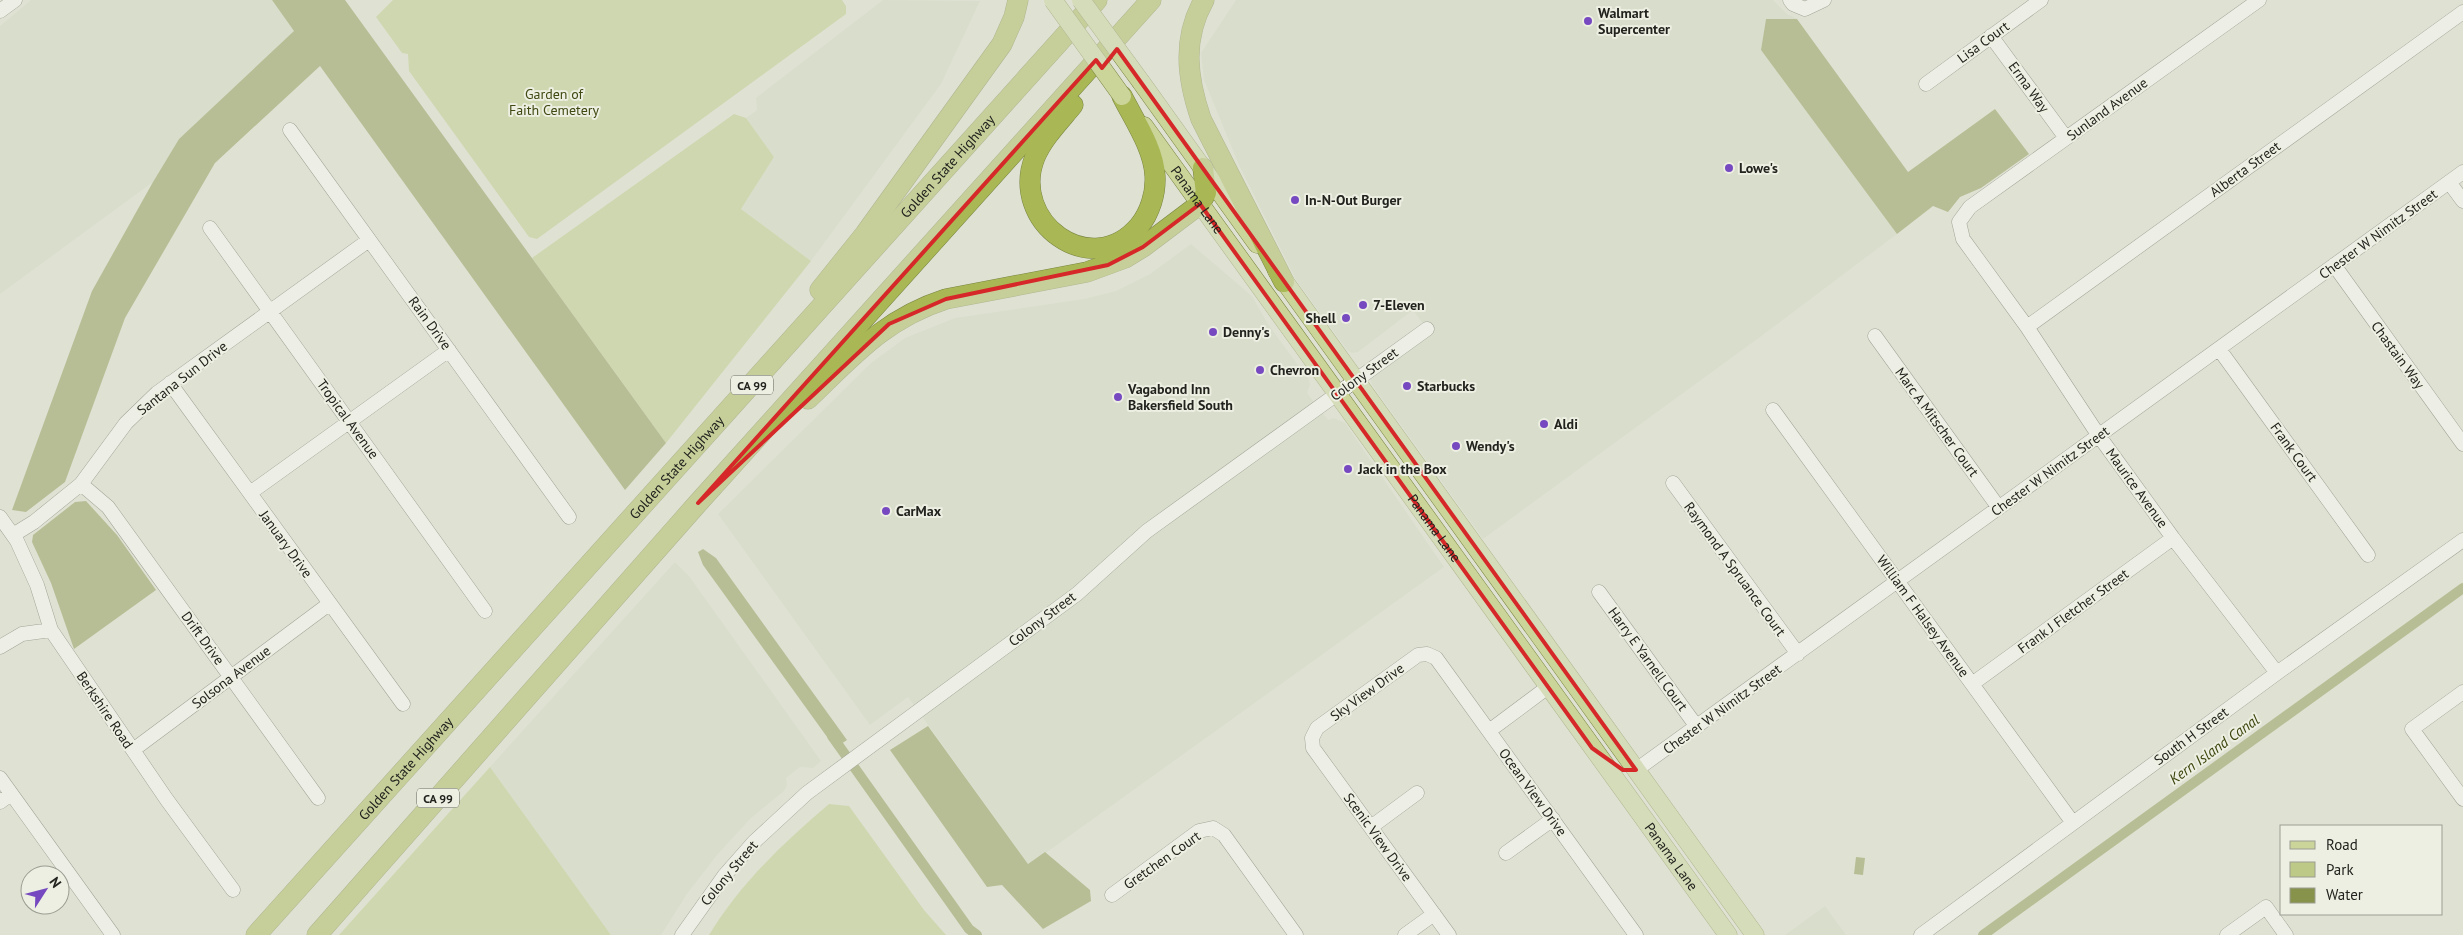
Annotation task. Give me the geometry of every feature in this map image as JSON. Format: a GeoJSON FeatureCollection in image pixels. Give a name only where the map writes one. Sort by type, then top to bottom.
{"type":"FeatureCollection","features":[{"type":"Feature","properties":{"kind":"highway"},"geometry":{"type":"LineString","coordinates":[[671,475],[865,234],[1002,44],[1014,18],[1018,0]]}},
{"type":"Feature","properties":{"kind":"highway"},"geometry":{"type":"LineString","coordinates":[[998,111],[1085,0]]}},
{"type":"Feature","properties":{"kind":"highway","name":"Golden State Highway"},"geometry":{"type":"LineString","coordinates":[[256,935],[1097,0]]}},
{"type":"Feature","properties":{"kind":"highway","name":"CA 99"},"geometry":{"type":"LineString","coordinates":[[317,935],[698,503],[1151,0]]}},
{"type":"Feature","properties":{"kind":"highway"},"geometry":{"type":"LineString","coordinates":[[1122,96],[1153,161],[1154,194],[1146,217],[1132,234],[1116,244],[1102,248],[1077,246],[1056,235],[1037,212],[1030,183],[1035,158],[1046,140],[1156,0]]}},
{"type":"Feature","properties":{"kind":"highway"},"geometry":{"type":"LineString","coordinates":[[1204,0],[1195,19],[1188,55],[1193,97],[1201,119],[1284,282]]}},
{"type":"Feature","properties":{"kind":"highway"},"geometry":{"type":"LineString","coordinates":[[698,503],[872,337],[890,324],[925,306],[946,300],[1087,272],[1108,265],[1143,247],[1200,204],[1206,193],[1203,168]]}},
{"type":"Feature","properties":{"kind":"main road","name":"Panama Lane"},"geometry":{"type":"LineString","coordinates":[[1053,0],[1728,935]]}},
{"type":"Feature","properties":{"kind":"main road","name":"Panama Lane"},"geometry":{"type":"LineString","coordinates":[[1081,0],[1755,935]]}},
{"type":"Feature","properties":{"kind":"main road"},"geometry":{"type":"LineString","coordinates":[[1392,471],[1417,488],[1448,530],[1452,532],[1464,530]]}},
{"type":"Feature","properties":{"kind":"main road"},"geometry":{"type":"LineString","coordinates":[[1548,687],[1557,685],[1574,701],[1590,707]]}},
{"type":"Feature","properties":{"kind":"main road"},"geometry":{"type":"LineString","coordinates":[[1592,748],[1607,755],[1623,770],[1636,770]]}},
{"type":"Feature","properties":{"kind":"street"},"geometry":{"type":"LineString","coordinates":[[0,11],[15,0]]}},
{"type":"Feature","properties":{"kind":"street"},"geometry":{"type":"LineString","coordinates":[[1790,0],[1793,4],[1804,9],[1824,0]]}},
{"type":"Feature","properties":{"kind":"street","name":"Lisa Court"},"geometry":{"type":"LineString","coordinates":[[1926,84],[2041,0]]}},
{"type":"Feature","properties":{"kind":"street","name":"Sunland Avenue"},"geometry":{"type":"LineString","coordinates":[[1959,222],[1970,207],[2259,0]]}},
{"type":"Feature","properties":{"kind":"street","name":"Alberta Street"},"geometry":{"type":"LineString","coordinates":[[2027,327],[2463,12]]}},
{"type":"Feature","properties":{"kind":"street","name":"Erma Way"},"geometry":{"type":"LineString","coordinates":[[1991,36],[2066,138]]}},
{"type":"Feature","properties":{"kind":"street","name":"Rain Drive"},"geometry":{"type":"LineString","coordinates":[[290,130],[569,518]]}},
{"type":"Feature","properties":{"kind":"street","name":"Chester W Nimitz Street"},"geometry":{"type":"LineString","coordinates":[[1636,770],[2463,172]]}},
{"type":"Feature","properties":{"kind":"street"},"geometry":{"type":"LineString","coordinates":[[2449,182],[2463,201]]}},
{"type":"Feature","properties":{"kind":"street","name":"Maurice Avenue"},"geometry":{"type":"LineString","coordinates":[[1959,222],[1963,239],[2027,327],[2099,436],[2173,538],[2277,674]]}},
{"type":"Feature","properties":{"kind":"street","name":"Tropical Avenue"},"geometry":{"type":"LineString","coordinates":[[210,228],[486,611]]}},
{"type":"Feature","properties":{"kind":"street","name":"Santana Sun Drive"},"geometry":{"type":"LineString","coordinates":[[13,535],[34,522],[81,484],[139,408],[170,383],[370,240]]}},
{"type":"Feature","properties":{"kind":"street","name":"Chastain Way"},"geometry":{"type":"LineString","coordinates":[[2334,265],[2463,444]]}},
{"type":"Feature","properties":{"kind":"street","name":"Colony Street"},"geometry":{"type":"LineString","coordinates":[[682,935],[724,876],[754,842],[793,805],[836,769],[1076,594],[1146,531],[1337,395],[1427,328]]}},
{"type":"Feature","properties":{"kind":"street","name":"Marc A Mitscher Court"},"geometry":{"type":"LineString","coordinates":[[1875,336],[2000,508]]}},
{"type":"Feature","properties":{"kind":"street","name":"Frank Court"},"geometry":{"type":"LineString","coordinates":[[2219,349],[2368,554]]}},
{"type":"Feature","properties":{"kind":"street"},"geometry":{"type":"LineString","coordinates":[[250,493],[450,350]]}},
{"type":"Feature","properties":{"kind":"street","name":"January Drive"},"geometry":{"type":"LineString","coordinates":[[170,383],[403,704]]}},
{"type":"Feature","properties":{"kind":"street","name":"William F Halsey Avenue"},"geometry":{"type":"LineString","coordinates":[[1773,410],[2073,823]]}},
{"type":"Feature","properties":{"kind":"street","name":"Raymond A Spruance Court"},"geometry":{"type":"LineString","coordinates":[[1673,483],[1798,654]]}},
{"type":"Feature","properties":{"kind":"street","name":"Drift Drive"},"geometry":{"type":"LineString","coordinates":[[81,484],[108,507],[318,798]]}},
{"type":"Feature","properties":{"kind":"street","name":"Berkshire Road"},"geometry":{"type":"LineString","coordinates":[[0,517],[13,535],[37,585],[51,630],[133,750],[233,890]]}},
{"type":"Feature","properties":{"kind":"street","name":"Frank J Fletcher Street"},"geometry":{"type":"LineString","coordinates":[[1972,684],[2173,538]]}},
{"type":"Feature","properties":{"kind":"street","name":"South H Street"},"geometry":{"type":"LineString","coordinates":[[1921,935],[2463,540]]}},
{"type":"Feature","properties":{"kind":"street","name":"Harry E Yarnell Court"},"geometry":{"type":"LineString","coordinates":[[1599,592],[1697,727]]}},
{"type":"Feature","properties":{"kind":"street","name":"Solsona Avenue"},"geometry":{"type":"LineString","coordinates":[[133,750],[330,604]]}},
{"type":"Feature","properties":{"kind":"street"},"geometry":{"type":"LineString","coordinates":[[0,647],[22,634],[51,630]]}},
{"type":"Feature","properties":{"kind":"street","name":"Ocean View Drive"},"geometry":{"type":"LineString","coordinates":[[1427,654],[1436,658],[1636,935]]}},
{"type":"Feature","properties":{"kind":"street","name":"Sky View Drive"},"geometry":{"type":"LineString","coordinates":[[1312,738],[1317,728],[1418,655],[1427,654]]}},
{"type":"Feature","properties":{"kind":"street"},"geometry":{"type":"LineString","coordinates":[[1488,731],[1548,687]]}},
{"type":"Feature","properties":{"kind":"street"},"geometry":{"type":"LineString","coordinates":[[2463,692],[2412,729],[2463,798]]}},
{"type":"Feature","properties":{"kind":"street","name":"Scenic View Drive"},"geometry":{"type":"LineString","coordinates":[[1312,738],[1313,748],[1449,935]]}},
{"type":"Feature","properties":{"kind":"street"},"geometry":{"type":"LineString","coordinates":[[0,778],[5,798],[113,935]]}},
{"type":"Feature","properties":{"kind":"street"},"geometry":{"type":"LineString","coordinates":[[1371,826],[1417,793]]}},
{"type":"Feature","properties":{"kind":"street"},"geometry":{"type":"LineString","coordinates":[[1506,853],[1552,819]]}},
{"type":"Feature","properties":{"kind":"street","name":"Gretchen Court"},"geometry":{"type":"LineString","coordinates":[[1112,895],[1199,830],[1213,828],[1224,835],[1294,934]]}},
{"type":"Feature","properties":{"kind":"street"},"geometry":{"type":"LineString","coordinates":[[2227,935],[2266,907],[2286,935]]}},
{"type":"Feature","properties":{"kind":"street"},"geometry":{"type":"LineString","coordinates":[[1405,935],[1434,914]]}},
{"type":"Feature","properties":{"kind":"highlighted area"},"geometry":{"type":"Polygon","coordinates":[[[1117,49],[1636,770],[1623,770],[1592,748],[1200,204],[1143,247],[1108,265],[946,299],[889,324],[698,503],[1096,60],[1102,68],[1117,49]]]}},
{"type":"Feature","properties":{"kind":"shaded area"},"geometry":{"type":"Polygon","coordinates":[[[31,0],[272,0],[295,31],[179,139],[153,182],[0,294],[0,26],[31,0]]]}},
{"type":"Feature","properties":{"kind":"shaded area"},"geometry":{"type":"Polygon","coordinates":[[[883,0],[980,1],[941,84],[811,261],[741,209],[774,157],[746,118],[757,110],[756,98],[883,0]]]}},
{"type":"Feature","properties":{"kind":"shaded area"},"geometry":{"type":"Polygon","coordinates":[[[1236,0],[1773,0],[1787,14],[1797,19],[1766,19],[1761,50],[1897,234],[1760,337],[1483,539],[1372,385],[1370,379],[1374,373],[1429,332],[1413,310],[1358,352],[1352,353],[1347,350],[1296,280],[1239,165],[1204,80],[1201,53],[1236,0]]]}},
{"type":"Feature","properties":{"kind":"shaded area"},"geometry":{"type":"Polygon","coordinates":[[[1191,244],[1252,296],[1268,324],[1309,380],[1310,385],[1307,393],[1328,420],[1334,418],[1345,423],[1444,567],[1029,865],[908,697],[870,725],[718,514],[871,363],[905,338],[955,318],[1084,299],[1116,291],[1150,274],[1191,244]]]}},
{"type":"Feature","properties":{"kind":"shaded area"},"geometry":{"type":"Polygon","coordinates":[[[675,562],[689,576],[821,761],[813,768],[800,767],[786,778],[787,785],[784,791],[751,818],[717,855],[687,894],[661,935],[611,935],[490,767],[675,562]]]}},
{"type":"Feature","properties":{"kind":"shaded area"},"geometry":{"type":"Polygon","coordinates":[[[1825,906],[1846,935],[1785,935],[1825,906]]]}},
{"type":"Feature","properties":{"kind":"green space","name":"Garden of Faith Cemetery"},"geometry":{"type":"Polygon","coordinates":[[[393,0],[842,0],[846,6],[846,14],[537,239],[529,237],[409,71],[408,54],[402,53],[376,17],[393,0]]]}},
{"type":"Feature","properties":{"kind":"green space"},"geometry":{"type":"Polygon","coordinates":[[[734,114],[746,118],[774,157],[741,209],[811,261],[666,443],[532,258],[734,114]]]}},
{"type":"Feature","properties":{"kind":"green space"},"geometry":{"type":"Polygon","coordinates":[[[490,767],[611,935],[339,935],[490,767]]]}},
{"type":"Feature","properties":{"kind":"green space"},"geometry":{"type":"Polygon","coordinates":[[[829,804],[849,806],[924,910],[946,935],[709,935],[721,916],[763,865],[829,804]]]}},
{"type":"Feature","properties":{"kind":"water"},"geometry":{"type":"Polygon","coordinates":[[[272,0],[345,0],[666,443],[625,490],[320,66],[215,163],[125,318],[65,482],[26,512],[12,510],[92,291],[153,182],[179,139],[294,31],[272,0]]]}},
{"type":"Feature","properties":{"kind":"water"},"geometry":{"type":"Polygon","coordinates":[[[1766,19],[1797,19],[1908,172],[1995,109],[2029,154],[1981,188],[1960,197],[1948,212],[1933,206],[1897,234],[1761,50],[1766,19]]]}},
{"type":"Feature","properties":{"kind":"water"},"geometry":{"type":"Polygon","coordinates":[[[86,501],[117,535],[156,590],[74,649],[51,583],[32,542],[33,535],[75,502],[86,501]]]}},
{"type":"Feature","properties":{"kind":"water"},"geometry":{"type":"Polygon","coordinates":[[[703,549],[716,558],[847,740],[835,748],[703,565],[698,552],[703,549]]]}},
{"type":"Feature","properties":{"kind":"water"},"geometry":{"type":"Polygon","coordinates":[[[928,726],[1028,864],[1045,852],[1090,890],[1091,901],[1043,929],[1002,885],[987,887],[890,750],[928,726]]]}},
{"type":"Feature","properties":{"kind":"water"},"geometry":{"type":"Polygon","coordinates":[[[1856,857],[1865,858],[1863,875],[1854,874],[1856,857]]]}},
{"type":"Feature","properties":{"kind":"waterway","name":"Kern Island Canal"},"geometry":{"type":"LineString","coordinates":[[1983,935],[2463,588]]}},
{"type":"Feature","properties":{"kind":"waterway"},"geometry":{"type":"LineString","coordinates":[[832,736],[969,929],[977,935]]}},
{"type":"Feature","properties":{"kind":"place","name":"Walmart Supercenter"},"geometry":{"type":"Point","coordinates":[1588,21]}},
{"type":"Feature","properties":{"kind":"place","name":"Lowe's"},"geometry":{"type":"Point","coordinates":[1729,168]}},
{"type":"Feature","properties":{"kind":"place","name":"In-N-Out Burger"},"geometry":{"type":"Point","coordinates":[1295,200]}},
{"type":"Feature","properties":{"kind":"place","name":"7-Eleven"},"geometry":{"type":"Point","coordinates":[1363,305]}},
{"type":"Feature","properties":{"kind":"place","name":"Shell"},"geometry":{"type":"Point","coordinates":[1346,318]}},
{"type":"Feature","properties":{"kind":"place","name":"Denny's"},"geometry":{"type":"Point","coordinates":[1213,332]}},
{"type":"Feature","properties":{"kind":"place","name":"Chevron"},"geometry":{"type":"Point","coordinates":[1260,370]}},
{"type":"Feature","properties":{"kind":"place","name":"Starbucks"},"geometry":{"type":"Point","coordinates":[1407,386]}},
{"type":"Feature","properties":{"kind":"place","name":"Vagabond Inn Bakersfield South"},"geometry":{"type":"Point","coordinates":[1118,397]}},
{"type":"Feature","properties":{"kind":"place","name":"Aldi"},"geometry":{"type":"Point","coordinates":[1544,424]}},
{"type":"Feature","properties":{"kind":"place","name":"Wendy's"},"geometry":{"type":"Point","coordinates":[1456,446]}},
{"type":"Feature","properties":{"kind":"place","name":"Jack in the Box"},"geometry":{"type":"Point","coordinates":[1348,469]}},
{"type":"Feature","properties":{"kind":"place","name":"CarMax"},"geometry":{"type":"Point","coordinates":[886,511]}}]}
